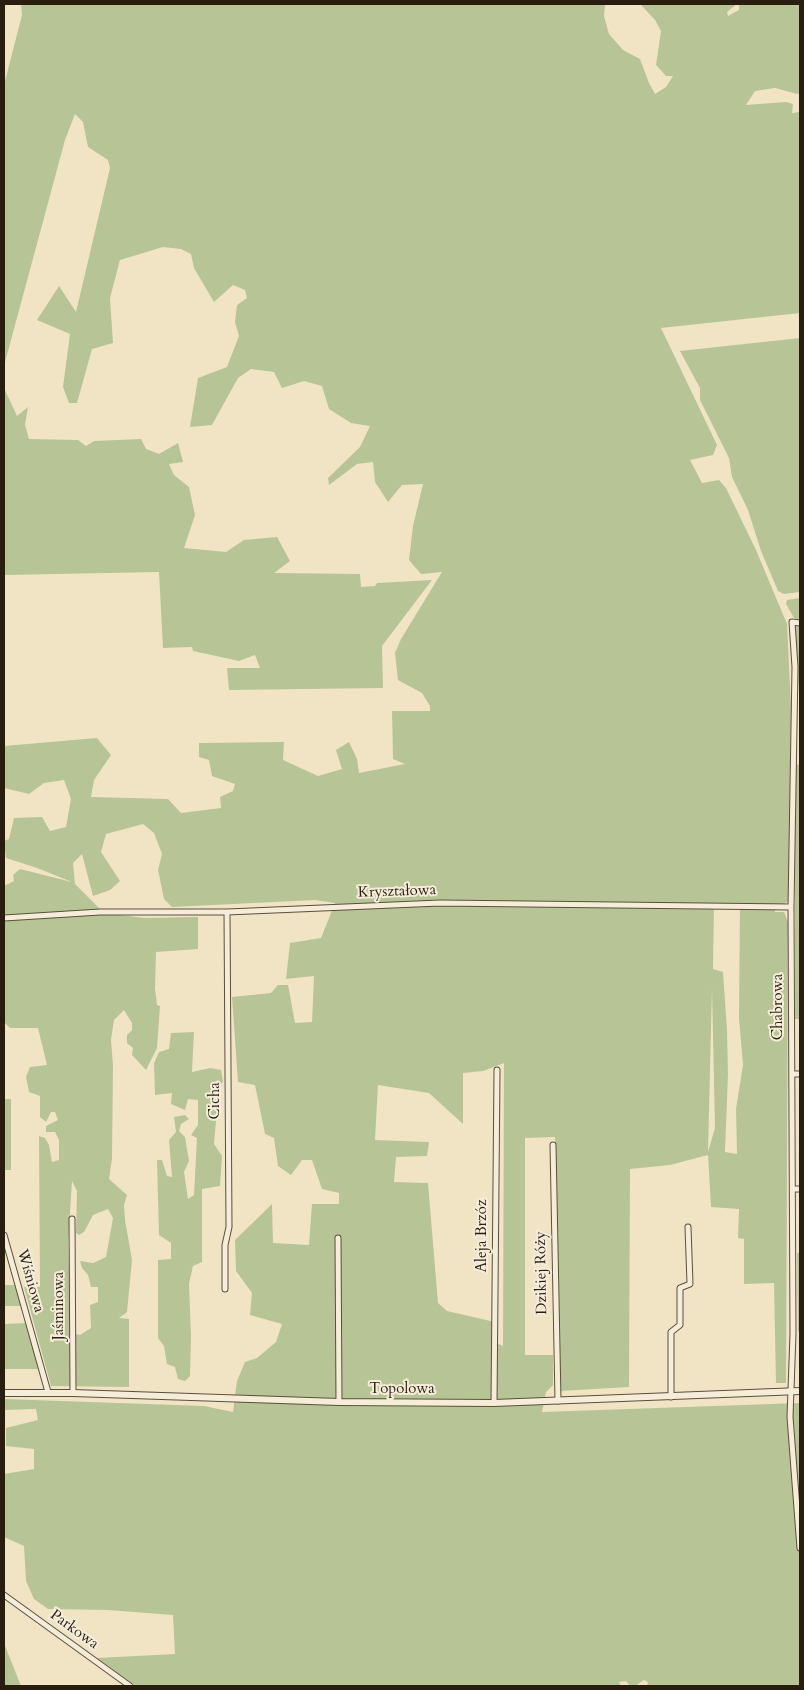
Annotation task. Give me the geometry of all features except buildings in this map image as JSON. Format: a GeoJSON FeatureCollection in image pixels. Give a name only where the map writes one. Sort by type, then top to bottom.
{"type":"FeatureCollection","features":[{"type":"Feature","properties":{"kind":"street","name":"Chabrowa"},"geometry":{"type":"LineString","coordinates":[[800,623],[792,622],[798,714],[791,907],[793,1189],[792,1391],[790,1397],[800,1548]]}},
{"type":"Feature","properties":{"kind":"street","name":"Kryształowa"},"geometry":{"type":"LineString","coordinates":[[4,918],[106,912],[227,912],[440,903],[791,907]]}},
{"type":"Feature","properties":{"kind":"street","name":"Cicha"},"geometry":{"type":"LineString","coordinates":[[225,1289],[225,1245],[229,1227],[227,912]]}},
{"type":"Feature","properties":{"kind":"street","name":"Aleja Brzóz"},"geometry":{"type":"LineString","coordinates":[[494,1403],[497,1070]]}},
{"type":"Feature","properties":{"kind":"street"},"geometry":{"type":"LineString","coordinates":[[792,1074],[800,1074]]}},
{"type":"Feature","properties":{"kind":"street","name":"Dzikiej Róży"},"geometry":{"type":"LineString","coordinates":[[553,1145],[558,1401]]}},
{"type":"Feature","properties":{"kind":"street"},"geometry":{"type":"LineString","coordinates":[[793,1189],[800,1189]]}},
{"type":"Feature","properties":{"kind":"street","name":"Jaśminowa"},"geometry":{"type":"LineString","coordinates":[[72,1218],[73,1393]]}},
{"type":"Feature","properties":{"kind":"street"},"geometry":{"type":"LineString","coordinates":[[671,1397],[671,1332],[680,1325],[680,1288],[690,1284],[688,1227]]}},
{"type":"Feature","properties":{"kind":"street","name":"Wiśniowa"},"geometry":{"type":"LineString","coordinates":[[4,1235],[48,1392]]}},
{"type":"Feature","properties":{"kind":"street"},"geometry":{"type":"LineString","coordinates":[[338,1238],[339,1402]]}},
{"type":"Feature","properties":{"kind":"street"},"geometry":{"type":"LineString","coordinates":[[792,1250],[800,1251]]}},
{"type":"Feature","properties":{"kind":"street","name":"Topolowa"},"geometry":{"type":"LineString","coordinates":[[4,1393],[48,1392],[339,1402],[494,1403],[800,1391]]}},
{"type":"Feature","properties":{"kind":"street","name":"Parkowa"},"geometry":{"type":"LineString","coordinates":[[4,1595],[130,1686]]}},
{"type":"Feature","properties":{"kind":"green space"},"geometry":{"type":"Polygon","coordinates":[[[21,4],[605,4],[604,16],[609,34],[623,50],[640,59],[655,94],[666,87],[673,76],[666,76],[656,65],[661,31],[655,20],[640,4],[737,4],[727,12],[728,16],[739,10],[739,4],[800,4],[800,93],[797,94],[775,88],[755,91],[746,105],[786,102],[793,104],[792,113],[800,112],[800,313],[661,328],[717,445],[713,455],[690,460],[702,483],[719,480],[726,488],[756,550],[787,624],[791,708],[789,901],[783,904],[775,904],[775,912],[784,912],[788,922],[786,1383],[776,1383],[774,1283],[744,1284],[744,1239],[738,1238],[739,1209],[711,1207],[708,1155],[670,1165],[630,1169],[629,1387],[560,1391],[555,1137],[525,1138],[525,1355],[553,1355],[553,1385],[546,1392],[542,1412],[800,1403],[800,1686],[647,1686],[648,1682],[644,1680],[635,1686],[630,1686],[626,1681],[619,1682],[621,1686],[136,1686],[97,1658],[175,1654],[173,1615],[108,1610],[48,1609],[34,1599],[26,1581],[24,1546],[4,1537],[4,1474],[34,1469],[34,1449],[6,1446],[6,1428],[38,1420],[36,1409],[4,1410],[4,1399],[204,1406],[233,1412],[237,1381],[245,1362],[257,1358],[276,1342],[282,1324],[250,1315],[252,1293],[236,1271],[235,1240],[272,1204],[273,1243],[309,1245],[312,1204],[339,1204],[339,1193],[322,1189],[312,1160],[302,1160],[291,1175],[278,1166],[274,1138],[265,1134],[255,1085],[238,1082],[232,997],[271,993],[278,985],[288,985],[295,1023],[312,1022],[314,976],[286,979],[290,943],[321,938],[335,903],[315,900],[172,907],[164,899],[158,870],[162,854],[154,833],[143,824],[106,834],[101,852],[120,881],[110,890],[93,896],[82,854],[73,863],[75,884],[104,913],[144,918],[198,917],[198,949],[156,952],[155,989],[157,1005],[160,1006],[157,1048],[146,1070],[132,1055],[133,1048],[127,1043],[127,1035],[132,1030],[132,1023],[124,1010],[114,1020],[111,1040],[113,1065],[112,1159],[109,1179],[127,1195],[124,1205],[125,1220],[132,1260],[127,1312],[119,1318],[129,1319],[129,1387],[51,1386],[24,1287],[40,1287],[39,1136],[45,1138],[49,1145],[52,1162],[59,1160],[59,1140],[55,1132],[46,1132],[46,1126],[58,1120],[55,1112],[51,1112],[46,1122],[40,1117],[40,1096],[29,1092],[26,1077],[30,1067],[47,1065],[38,1028],[10,1028],[4,1022],[4,886],[14,881],[13,875],[20,869],[72,882],[6,858],[4,841],[9,839],[14,818],[42,817],[50,831],[66,827],[71,799],[64,780],[44,783],[29,794],[4,788],[4,746],[97,738],[111,755],[94,780],[91,797],[168,799],[181,813],[221,808],[220,797],[233,791],[235,784],[212,776],[209,760],[199,757],[199,743],[284,742],[283,760],[318,776],[342,769],[336,750],[349,742],[357,759],[359,773],[405,764],[393,759],[392,711],[430,711],[430,706],[422,693],[398,680],[395,653],[401,639],[442,572],[421,574],[409,560],[413,526],[423,484],[402,485],[388,502],[375,482],[373,462],[357,464],[329,485],[328,478],[360,447],[370,426],[351,423],[329,409],[322,386],[304,381],[282,388],[274,372],[251,369],[238,378],[212,425],[190,427],[198,378],[227,367],[239,336],[235,322],[237,305],[247,298],[245,290],[233,285],[214,302],[194,268],[191,254],[181,249],[163,247],[120,260],[110,298],[113,343],[92,349],[77,403],[69,403],[63,387],[70,334],[37,320],[59,286],[76,312],[110,168],[108,160],[88,147],[83,122],[75,114],[65,140],[4,366],[4,85],[22,15],[21,4]],[[714,903],[713,969],[723,972],[727,1030],[728,1074],[725,1152],[737,1154],[736,1109],[743,1065],[739,1018],[740,903],[714,903]],[[712,989],[708,1152],[715,1128],[712,989]],[[504,1063],[483,1071],[463,1073],[463,1124],[429,1093],[378,1085],[375,1140],[429,1142],[427,1156],[396,1157],[394,1182],[428,1183],[438,1303],[447,1311],[495,1322],[496,1343],[503,1346],[504,1063]],[[72,1181],[68,1243],[71,1333],[80,1335],[91,1328],[90,1305],[98,1302],[98,1287],[91,1287],[88,1275],[82,1268],[80,1261],[93,1263],[106,1257],[113,1218],[108,1209],[93,1215],[84,1232],[79,1235],[76,1233],[77,1191],[72,1181]]]}},
{"type":"Feature","properties":{"kind":"green space"},"geometry":{"type":"Polygon","coordinates":[[[800,338],[800,592],[784,594],[778,591],[761,551],[748,510],[732,477],[729,458],[700,400],[700,388],[680,351],[800,338]]]}},
{"type":"Feature","properties":{"kind":"green space"},"geometry":{"type":"Polygon","coordinates":[[[4,388],[17,416],[28,407],[25,425],[29,439],[78,440],[86,446],[94,441],[141,439],[146,449],[159,454],[178,443],[183,462],[169,464],[174,475],[189,487],[195,515],[184,548],[226,552],[244,540],[277,537],[290,561],[274,573],[360,574],[361,587],[375,586],[377,583],[432,580],[382,646],[383,688],[229,690],[227,668],[260,668],[255,655],[239,661],[193,651],[192,647],[163,648],[159,572],[4,575],[4,388]]]}},
{"type":"Feature","properties":{"kind":"green space"},"geometry":{"type":"Polygon","coordinates":[[[800,598],[800,620],[794,618],[786,604],[787,600],[800,598]]]}},
{"type":"Feature","properties":{"kind":"green space"},"geometry":{"type":"Polygon","coordinates":[[[798,625],[800,626],[800,708],[795,629],[798,625]]]}},
{"type":"Feature","properties":{"kind":"green space"},"geometry":{"type":"Polygon","coordinates":[[[795,764],[800,765],[800,1019],[795,1019],[795,764]]]}},
{"type":"Feature","properties":{"kind":"green space"},"geometry":{"type":"Polygon","coordinates":[[[194,1032],[192,1072],[210,1068],[221,1070],[223,1081],[219,1087],[214,1144],[222,1156],[220,1186],[202,1189],[202,1262],[193,1266],[189,1284],[190,1376],[185,1381],[178,1379],[175,1367],[167,1364],[164,1346],[158,1338],[158,1260],[171,1259],[171,1243],[159,1235],[157,1160],[162,1160],[167,1176],[172,1177],[169,1140],[176,1132],[174,1117],[185,1115],[189,1119],[181,1124],[179,1131],[185,1137],[189,1161],[184,1172],[188,1199],[194,1195],[197,1138],[191,1135],[198,1125],[198,1100],[188,1099],[185,1110],[171,1104],[172,1093],[155,1095],[154,1063],[159,1052],[169,1049],[171,1033],[194,1032]]]}},
{"type":"Feature","properties":{"kind":"green space"},"geometry":{"type":"Polygon","coordinates":[[[4,1099],[11,1099],[11,1170],[4,1170],[4,1099]]]}},
{"type":"Feature","properties":{"kind":"green space"},"geometry":{"type":"Polygon","coordinates":[[[797,1253],[800,1253],[800,1332],[798,1331],[797,1253]]]}},
{"type":"Feature","properties":{"kind":"green space"},"geometry":{"type":"Polygon","coordinates":[[[4,1285],[15,1285],[22,1306],[4,1306],[4,1285]]]}},
{"type":"Feature","properties":{"kind":"green space"},"geometry":{"type":"Polygon","coordinates":[[[27,1323],[39,1369],[4,1369],[4,1324],[27,1323]]]}},
{"type":"Feature","properties":{"kind":"green space"},"geometry":{"type":"Polygon","coordinates":[[[4,1643],[21,1686],[4,1686],[4,1643]]]}}]}
